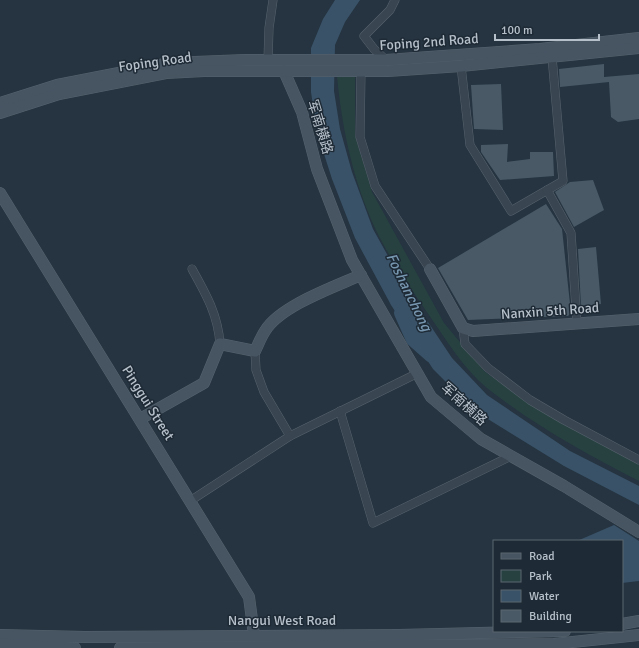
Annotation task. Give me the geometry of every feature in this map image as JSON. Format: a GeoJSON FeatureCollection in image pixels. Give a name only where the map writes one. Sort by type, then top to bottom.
{"type":"FeatureCollection","features":[{"type":"Feature","properties":{"kind":"main road","name":"Foping 2nd Road"},"geometry":{"type":"LineString","coordinates":[[341,66],[386,60],[540,49],[639,38]]}},
{"type":"Feature","properties":{"kind":"main road","name":"Foping 2nd Road"},"geometry":{"type":"LineString","coordinates":[[341,66],[361,71],[461,66],[639,48]]}},
{"type":"Feature","properties":{"kind":"main road","name":"Foping Road"},"geometry":{"type":"LineString","coordinates":[[0,103],[57,85],[170,63],[268,60],[297,66],[341,66]]}},
{"type":"Feature","properties":{"kind":"main road","name":"Foping Road"},"geometry":{"type":"LineString","coordinates":[[0,113],[59,94],[166,73],[204,71],[284,71],[297,66]]}},
{"type":"Feature","properties":{"kind":"main road","name":"军南横路"},"geometry":{"type":"LineString","coordinates":[[284,71],[302,112],[317,169],[352,260],[431,397],[481,439],[564,486],[639,532]]}},
{"type":"Feature","properties":{"kind":"main road","name":"Pinggui Street"},"geometry":{"type":"LineString","coordinates":[[0,193],[249,596],[254,635]]}},
{"type":"Feature","properties":{"kind":"main road"},"geometry":{"type":"LineString","coordinates":[[430,269],[463,328]]}},
{"type":"Feature","properties":{"kind":"main road"},"geometry":{"type":"LineString","coordinates":[[140,420],[204,383],[220,344],[255,351],[265,330],[283,314],[303,301],[361,275]]}},
{"type":"Feature","properties":{"kind":"main road","name":"Nanxin 5th Road"},"geometry":{"type":"LineString","coordinates":[[463,328],[473,331],[639,319]]}},
{"type":"Feature","properties":{"kind":"main road"},"geometry":{"type":"LineString","coordinates":[[623,624],[639,621]]}},
{"type":"Feature","properties":{"kind":"main road","name":"Nangui West Road"},"geometry":{"type":"LineString","coordinates":[[120,648],[302,647],[483,642],[558,632]]}},
{"type":"Feature","properties":{"kind":"main road","name":"Nangui West Road"},"geometry":{"type":"LineString","coordinates":[[0,635],[85,637],[254,635],[554,644],[639,634]]}},
{"type":"Feature","properties":{"kind":"main road"},"geometry":{"type":"LineString","coordinates":[[0,644],[32,647],[75,648]]}},
{"type":"Feature","properties":{"kind":"street"},"geometry":{"type":"LineString","coordinates":[[268,60],[269,28],[273,0]]}},
{"type":"Feature","properties":{"kind":"street"},"geometry":{"type":"LineString","coordinates":[[386,60],[374,49],[364,36],[390,10],[395,0]]}},
{"type":"Feature","properties":{"kind":"street"},"geometry":{"type":"LineString","coordinates":[[461,66],[470,145],[511,211],[563,181],[552,57]]}},
{"type":"Feature","properties":{"kind":"street"},"geometry":{"type":"LineString","coordinates":[[361,71],[360,137],[375,186],[430,269]]}},
{"type":"Feature","properties":{"kind":"street"},"geometry":{"type":"LineString","coordinates":[[548,190],[571,233],[577,324]]}},
{"type":"Feature","properties":{"kind":"street"},"geometry":{"type":"LineString","coordinates":[[192,269],[211,303],[219,327],[220,344]]}},
{"type":"Feature","properties":{"kind":"street"},"geometry":{"type":"LineString","coordinates":[[463,328],[465,344],[488,368],[530,400],[639,460]]}},
{"type":"Feature","properties":{"kind":"street"},"geometry":{"type":"LineString","coordinates":[[255,351],[256,370],[264,392],[290,436]]}},
{"type":"Feature","properties":{"kind":"street"},"geometry":{"type":"LineString","coordinates":[[190,501],[290,436],[418,373]]}},
{"type":"Feature","properties":{"kind":"street"},"geometry":{"type":"LineString","coordinates":[[340,411],[373,523],[511,456]]}},
{"type":"Feature","properties":{"kind":"green space"},"geometry":{"type":"Polygon","coordinates":[[[337,76],[355,77],[355,135],[372,192],[444,323],[485,372],[541,411],[639,464],[639,481],[542,427],[505,402],[478,380],[456,354],[400,272],[375,228],[367,210],[360,191],[345,135],[337,76]]]}},
{"type":"Feature","properties":{"kind":"water"},"geometry":{"type":"Polygon","coordinates":[[[335,0],[360,0],[345,22],[335,45],[334,91],[340,129],[352,172],[373,229],[408,292],[452,358],[487,395],[570,451],[639,486],[639,505],[564,466],[475,411],[433,369],[391,305],[355,238],[332,179],[317,132],[311,92],[311,48],[323,19],[335,0]]]}},
{"type":"Feature","properties":{"kind":"water"},"geometry":{"type":"Polygon","coordinates":[[[614,525],[639,541],[639,581],[623,583],[623,540],[579,540],[614,525]]]}},
{"type":"Feature","properties":{"kind":"building"},"geometry":{"type":"Polygon","coordinates":[[[604,64],[604,77],[639,74],[639,119],[618,122],[611,117],[609,82],[560,87],[559,69],[604,64]]]}},
{"type":"Feature","properties":{"kind":"building"},"geometry":{"type":"Polygon","coordinates":[[[501,84],[503,130],[474,129],[471,85],[501,84]]]}},
{"type":"Feature","properties":{"kind":"building"},"geometry":{"type":"Polygon","coordinates":[[[508,144],[507,162],[530,159],[530,152],[553,152],[554,176],[500,180],[481,152],[481,145],[508,144]]]}},
{"type":"Feature","properties":{"kind":"building"},"geometry":{"type":"Polygon","coordinates":[[[593,180],[604,210],[574,227],[555,192],[570,182],[593,180]]]}},
{"type":"Feature","properties":{"kind":"building"},"geometry":{"type":"Polygon","coordinates":[[[546,204],[562,229],[571,313],[568,316],[468,320],[438,268],[546,204]]]}},
{"type":"Feature","properties":{"kind":"building"},"geometry":{"type":"Polygon","coordinates":[[[596,247],[601,304],[581,306],[578,249],[596,247]]]}},
{"type":"Feature","properties":{"kind":"waterway","name":"Foshanchong"},"geometry":{"type":"LineString","coordinates":[[400,313],[412,340],[430,356]]}}]}
